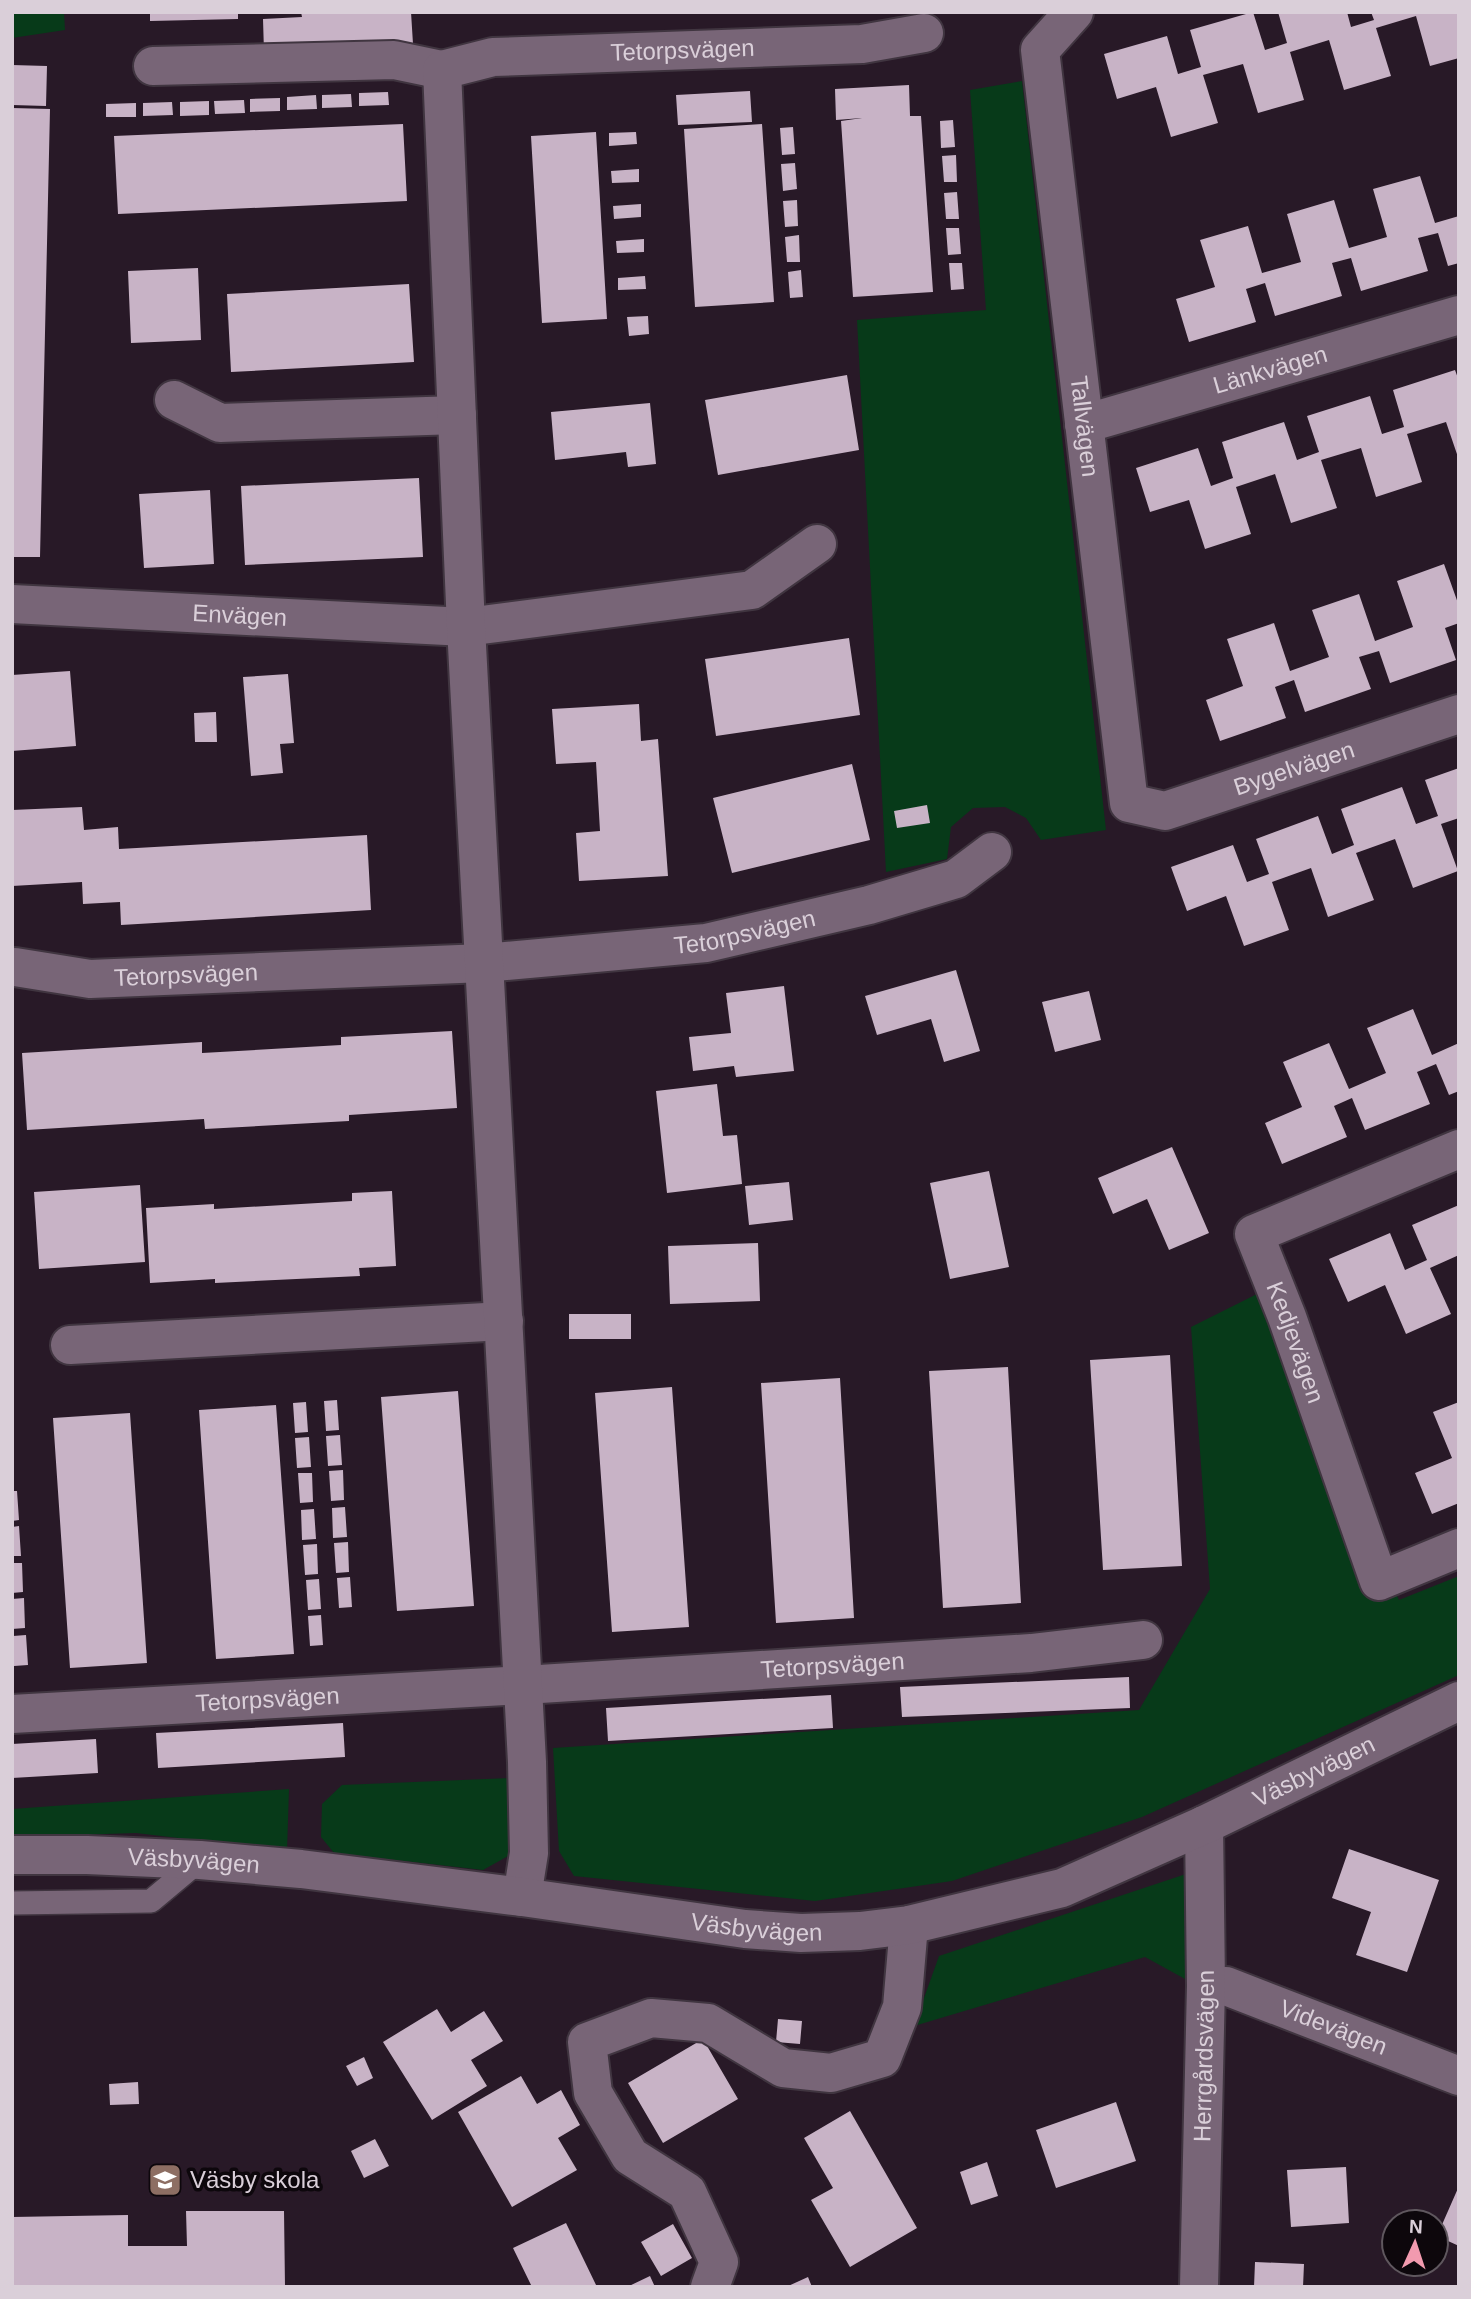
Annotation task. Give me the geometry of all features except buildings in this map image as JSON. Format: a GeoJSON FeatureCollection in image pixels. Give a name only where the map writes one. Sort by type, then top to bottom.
{"type":"FeatureCollection","features":[{"type":"Feature","properties":{"kind":"street","name":"Tallvägen"},"geometry":{"type":"LineString","coordinates":[[1074,12],[1040,50],[1129,803]]}},
{"type":"Feature","properties":{"kind":"street","name":"Tetorpsvägen"},"geometry":{"type":"LineString","coordinates":[[153,66],[394,60],[442,70],[493,57],[862,44],[924,33]]}},
{"type":"Feature","properties":{"kind":"street"},"geometry":{"type":"LineString","coordinates":[[442,70],[466,627],[524,1685],[529,1853],[522,1897]]}},
{"type":"Feature","properties":{"kind":"street","name":"Länkvägen"},"geometry":{"type":"LineString","coordinates":[[1084,424],[1459,315]]}},
{"type":"Feature","properties":{"kind":"street"},"geometry":{"type":"LineString","coordinates":[[174,400],[220,423],[457,415]]}},
{"type":"Feature","properties":{"kind":"street"},"geometry":{"type":"LineString","coordinates":[[466,627],[752,590],[817,544]]}},
{"type":"Feature","properties":{"kind":"street","name":"Envägen"},"geometry":{"type":"LineString","coordinates":[[12,604],[466,627]]}},
{"type":"Feature","properties":{"kind":"street","name":"Bygelvägen"},"geometry":{"type":"LineString","coordinates":[[1129,803],[1165,811],[1459,713]]}},
{"type":"Feature","properties":{"kind":"street","name":"Tetorpsvägen"},"geometry":{"type":"LineString","coordinates":[[15,967],[90,979],[484,963],[706,943],[869,905],[956,879],[992,852]]}},
{"type":"Feature","properties":{"kind":"street","name":"Kedjevägen"},"geometry":{"type":"LineString","coordinates":[[1459,1149],[1254,1234],[1287,1317],[1379,1581],[1459,1548]]}},
{"type":"Feature","properties":{"kind":"street"},"geometry":{"type":"LineString","coordinates":[[70,1345],[504,1321]]}},
{"type":"Feature","properties":{"kind":"street","name":"Tetorpsvägen"},"geometry":{"type":"LineString","coordinates":[[12,1714],[1031,1653],[1143,1640]]}},
{"type":"Feature","properties":{"kind":"street","name":"Väsbyvägen"},"geometry":{"type":"LineString","coordinates":[[12,1855],[200,1860],[301,1869],[746,1929],[801,1933],[860,1931],[909,1925],[1062,1888],[1204,1825],[1459,1701]]}},
{"type":"Feature","properties":{"kind":"street","name":"Herrgårdsvägen"},"geometry":{"type":"LineString","coordinates":[[1199,2287],[1206,1986],[1204,1825]]}},
{"type":"Feature","properties":{"kind":"street"},"geometry":{"type":"LineString","coordinates":[[710,2287],[719,2262],[687,2192],[630,2156],[593,2093],[587,2042],[652,2018],[708,2023],[783,2067],[831,2073],[882,2058],[902,2007],[909,1925]]}},
{"type":"Feature","properties":{"kind":"street","name":"Videvägen"},"geometry":{"type":"LineString","coordinates":[[1206,1986],[1226,1986],[1459,2076]]}},
{"type":"Feature","properties":{"kind":"lane"},"geometry":{"type":"LineString","coordinates":[[12,1903],[151,1901],[200,1860]]}},
{"type":"Feature","properties":{"kind":"green space"},"geometry":{"type":"Polygon","coordinates":[[[12,12],[64,12],[65,30],[12,38],[12,12]]]}},
{"type":"Feature","properties":{"kind":"green space"},"geometry":{"type":"Polygon","coordinates":[[[1022,81],[1106,830],[1041,840],[1026,818],[1005,807],[973,808],[951,827],[947,859],[886,872],[857,320],[986,310],[970,90],[1022,81]]]}},
{"type":"Feature","properties":{"kind":"green space"},"geometry":{"type":"Polygon","coordinates":[[[1261,1292],[1399,1600],[1459,1576],[1459,1675],[1142,1817],[952,1881],[815,1901],[574,1876],[559,1851],[553,1748],[1139,1710],[1210,1589],[1191,1327],[1261,1292]]]}},
{"type":"Feature","properties":{"kind":"green space"},"geometry":{"type":"Polygon","coordinates":[[[512,1778],[512,1854],[483,1870],[334,1853],[321,1837],[322,1804],[342,1785],[512,1778]]]}},
{"type":"Feature","properties":{"kind":"green space"},"geometry":{"type":"Polygon","coordinates":[[[289,1789],[287,1851],[136,1833],[12,1837],[12,1809],[289,1789]]]}},
{"type":"Feature","properties":{"kind":"green space"},"geometry":{"type":"Polygon","coordinates":[[[1186,1874],[1185,1979],[1145,1957],[914,2026],[939,1956],[1186,1874]]]}},
{"type":"Feature","properties":{"kind":"place","name":"Väsby skola"},"geometry":{"type":"Point","coordinates":[165,2180]}}]}
